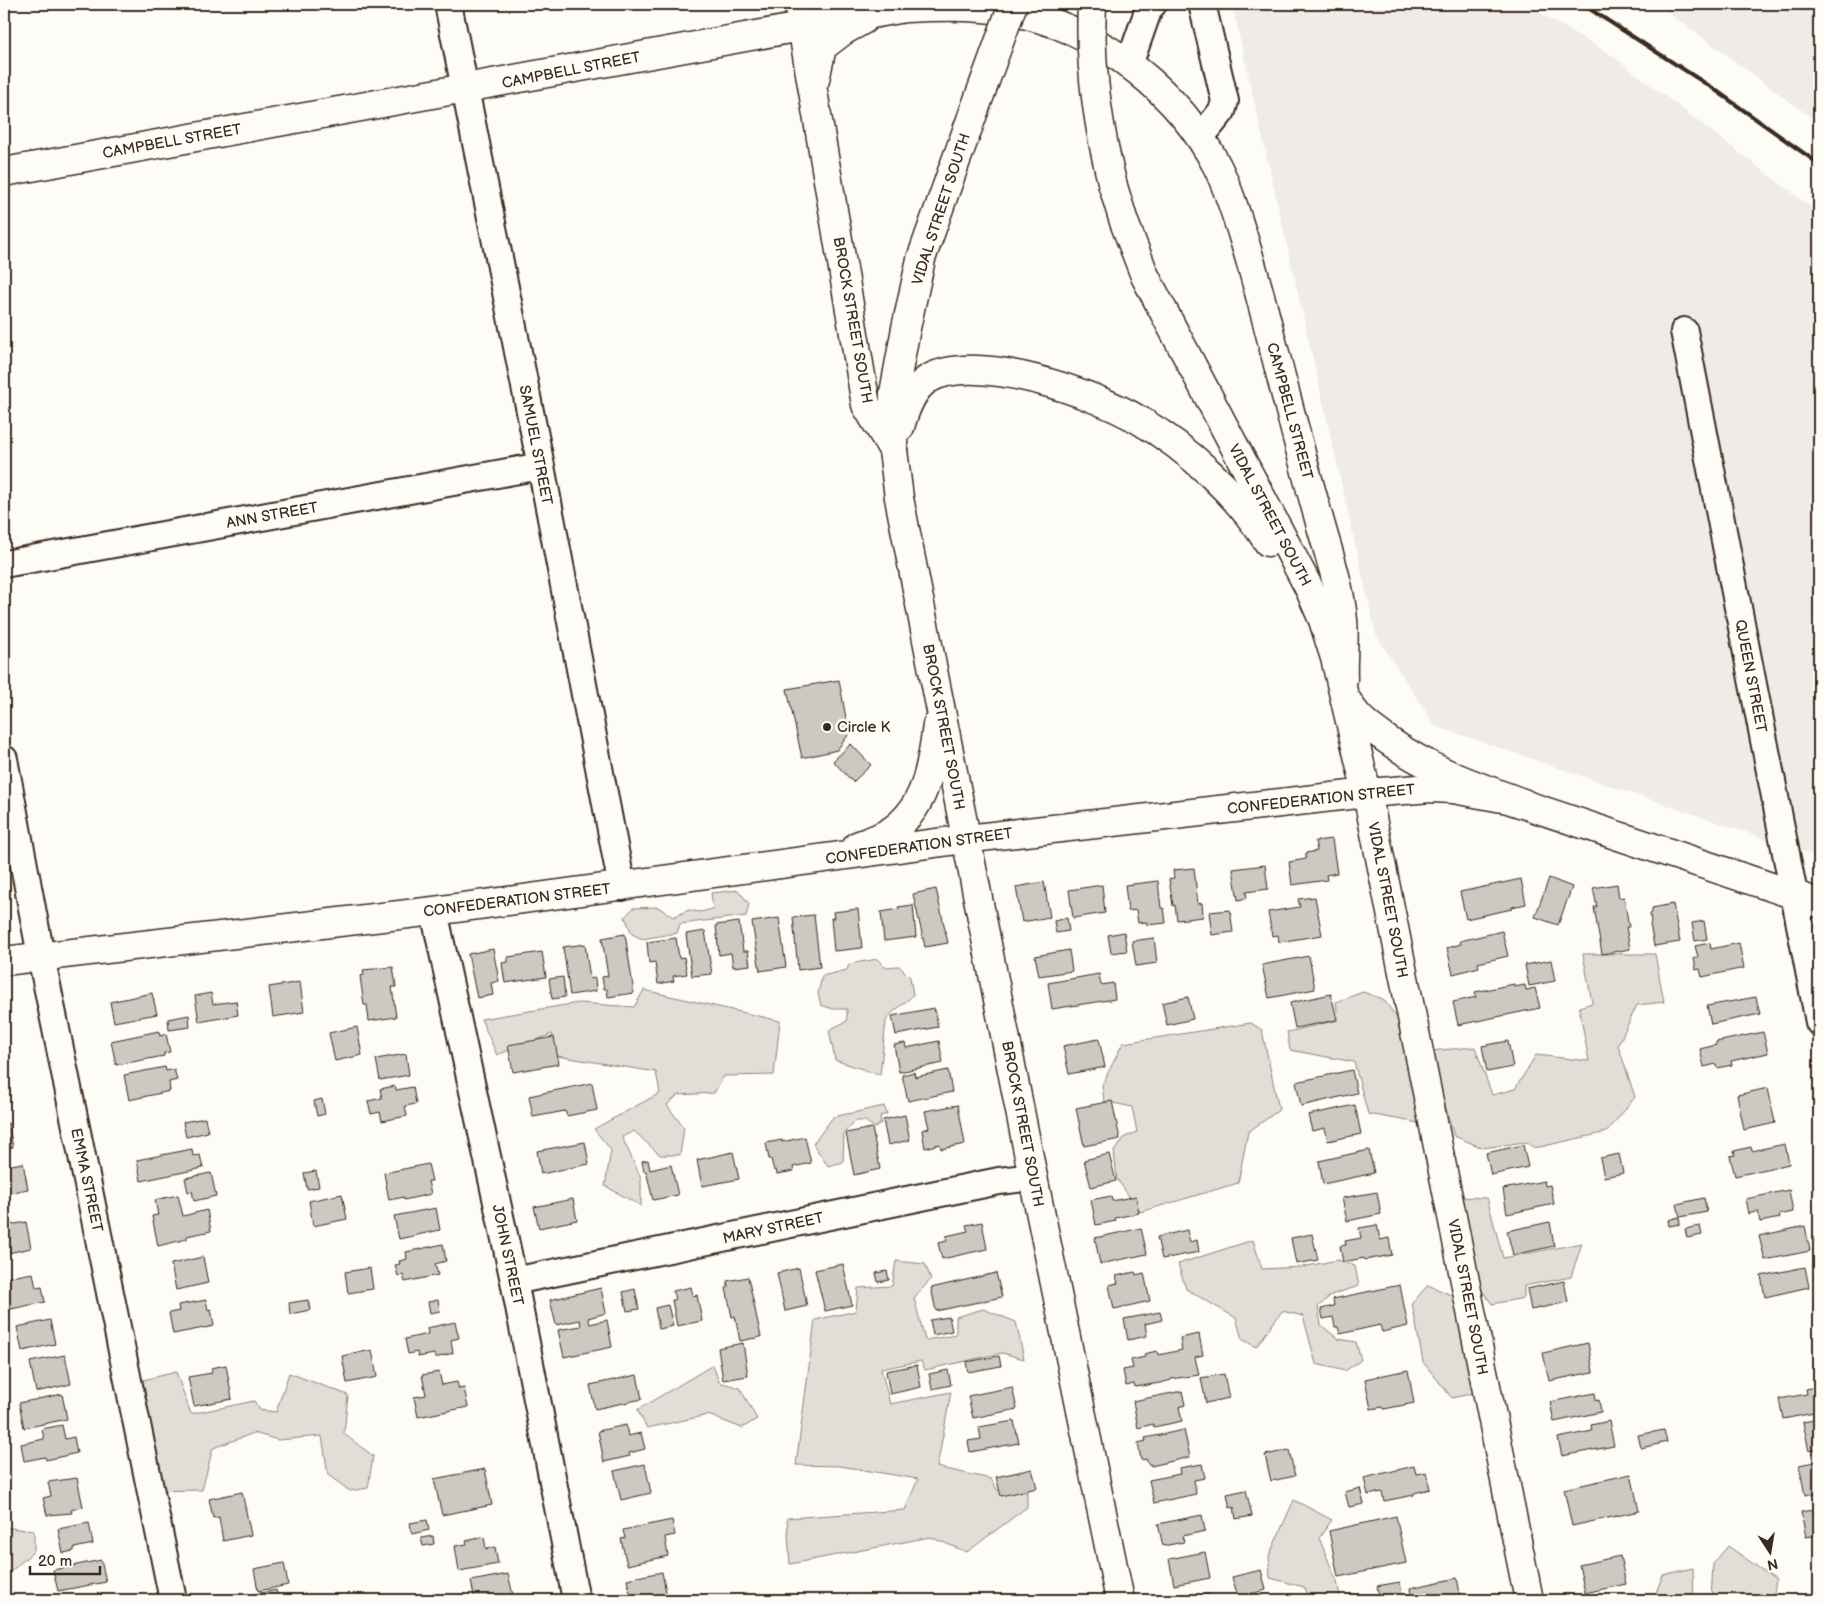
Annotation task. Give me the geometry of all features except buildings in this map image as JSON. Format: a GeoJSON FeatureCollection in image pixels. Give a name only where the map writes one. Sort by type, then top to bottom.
{"type":"FeatureCollection","features":[{"type":"Feature","properties":{"kind":"main road","name":"VIDAL STREET SOUTH"},"geometry":{"type":"LineString","coordinates":[[894,450],[894,393],[921,258],[1013,4]]}},
{"type":"Feature","properties":{"kind":"main road","name":"VIDAL STREET SOUTH"},"geometry":{"type":"LineString","coordinates":[[1092,4],[1092,67],[1107,163],[1124,222],[1145,276],[1309,588],[1335,658],[1367,792],[1529,1600]]}},
{"type":"Feature","properties":{"kind":"main road","name":"CAMPBELL STREET"},"geometry":{"type":"LineString","coordinates":[[4,172],[464,89],[800,15],[878,13],[905,8],[948,6],[991,9],[1026,15],[1059,25],[1078,33],[1129,65],[1166,97],[1200,138],[1218,168],[1238,219],[1255,276],[1311,492],[1336,580],[1343,618],[1344,693]]}},
{"type":"Feature","properties":{"kind":"main road"},"geometry":{"type":"LineString","coordinates":[[813,89],[822,47],[843,31],[878,13]]}},
{"type":"Feature","properties":{"kind":"main road","name":"BROCK STREET SOUTH"},"geometry":{"type":"LineString","coordinates":[[800,15],[866,405],[894,450],[899,498],[966,840],[1120,1600]]}},
{"type":"Feature","properties":{"kind":"main road"},"geometry":{"type":"LineString","coordinates":[[894,450],[902,421],[914,391],[927,380],[940,374],[986,371],[1005,374],[1056,385],[1096,399],[1139,420],[1181,450],[1220,482],[1254,520],[1295,583],[1322,620]]}},
{"type":"Feature","properties":{"kind":"main road"},"geometry":{"type":"LineString","coordinates":[[1344,693],[1359,718],[1403,752],[1445,774],[1523,803]]}},
{"type":"Feature","properties":{"kind":"main road"},"geometry":{"type":"LineString","coordinates":[[818,860],[887,833],[902,823],[914,809],[922,795],[933,757],[940,703]]}},
{"type":"Feature","properties":{"kind":"main road","name":"CONFEDERATION STREET"},"geometry":{"type":"LineString","coordinates":[[4,961],[434,911],[966,840],[1367,792],[1431,788],[1484,794],[1523,803],[1819,903]]}},
{"type":"Feature","properties":{"kind":"street","name":"SAMUEL STREET"},"geometry":{"type":"LineString","coordinates":[[448,4],[622,887]]}},
{"type":"Feature","properties":{"kind":"street"},"geometry":{"type":"LineString","coordinates":[[1129,65],[1149,8],[1153,4]]}},
{"type":"Feature","properties":{"kind":"street"},"geometry":{"type":"LineString","coordinates":[[1200,138],[1222,111],[1225,101],[1202,4]]}},
{"type":"Feature","properties":{"kind":"street","name":"QUEEN STREET"},"geometry":{"type":"LineString","coordinates":[[1684,331],[1819,1022]]}},
{"type":"Feature","properties":{"kind":"street","name":"ANN STREET"},"geometry":{"type":"LineString","coordinates":[[4,564],[540,466]]}},
{"type":"Feature","properties":{"kind":"street","name":"EMMA STREET"},"geometry":{"type":"LineString","coordinates":[[4,760],[173,1600]]}},
{"type":"Feature","properties":{"kind":"street","name":"JOHN STREET"},"geometry":{"type":"LineString","coordinates":[[434,911],[514,1281],[576,1600]]}},
{"type":"Feature","properties":{"kind":"street","name":"MARY STREET"},"geometry":{"type":"LineString","coordinates":[[514,1281],[999,1181],[1033,1177]]}},
{"type":"Feature","properties":{"kind":"shaded area"},"geometry":{"type":"Polygon","coordinates":[[[1232,4],[1524,4],[1610,54],[1819,213],[1819,857],[1435,726],[1376,635],[1232,4]]]}},
{"type":"Feature","properties":{"kind":"shaded area"},"geometry":{"type":"Polygon","coordinates":[[[1657,4],[1819,4],[1819,123],[1657,4]]]}},
{"type":"Feature","properties":{"kind":"shaded area"},"geometry":{"type":"Polygon","coordinates":[[[738,890],[749,904],[746,916],[680,924],[677,933],[642,939],[632,934],[625,917],[633,908],[658,907],[673,917],[689,910],[700,912],[713,909],[711,893],[738,890]]]}},
{"type":"Feature","properties":{"kind":"shaded area"},"geometry":{"type":"Polygon","coordinates":[[[1583,954],[1655,954],[1664,1002],[1637,1005],[1618,1045],[1635,1097],[1607,1132],[1535,1148],[1525,1142],[1483,1148],[1454,1136],[1429,1051],[1475,1047],[1492,1095],[1515,1089],[1536,1055],[1589,1061],[1579,1007],[1592,1003],[1583,954]]]}},
{"type":"Feature","properties":{"kind":"shaded area"},"geometry":{"type":"Polygon","coordinates":[[[878,959],[884,967],[899,966],[910,977],[913,995],[891,1014],[886,1021],[880,1075],[835,1060],[829,1030],[847,1021],[847,1009],[833,1009],[821,1005],[818,994],[822,976],[847,970],[849,964],[878,959]]]}},
{"type":"Feature","properties":{"kind":"shaded area"},"geometry":{"type":"Polygon","coordinates":[[[644,990],[780,1021],[774,1075],[724,1076],[714,1093],[678,1095],[667,1105],[684,1128],[680,1155],[660,1155],[634,1131],[622,1137],[641,1178],[641,1206],[605,1186],[611,1150],[594,1129],[660,1093],[656,1072],[557,1056],[552,1034],[497,1055],[481,1019],[578,1003],[634,1007],[644,990]]]}},
{"type":"Feature","properties":{"kind":"shaded area"},"geometry":{"type":"Polygon","coordinates":[[[1363,992],[1383,999],[1398,1019],[1425,1114],[1419,1123],[1368,1114],[1354,1062],[1290,1050],[1287,1032],[1338,1020],[1336,1002],[1363,992]]]}},
{"type":"Feature","properties":{"kind":"shaded area"},"geometry":{"type":"Polygon","coordinates":[[[1251,1023],[1262,1030],[1279,1110],[1248,1132],[1238,1183],[1140,1212],[1117,1179],[1114,1151],[1125,1137],[1137,1132],[1132,1107],[1104,1101],[1102,1085],[1123,1043],[1251,1023]]]}},
{"type":"Feature","properties":{"kind":"shaded area"},"geometry":{"type":"Polygon","coordinates":[[[884,1106],[887,1114],[880,1116],[881,1123],[875,1128],[865,1121],[855,1121],[844,1133],[843,1162],[828,1166],[813,1144],[833,1117],[884,1106]]]}},
{"type":"Feature","properties":{"kind":"shaded area"},"geometry":{"type":"Polygon","coordinates":[[[1457,1197],[1487,1198],[1503,1258],[1582,1243],[1571,1277],[1524,1286],[1524,1298],[1492,1304],[1478,1285],[1457,1197]]]}},
{"type":"Feature","properties":{"kind":"shaded area"},"geometry":{"type":"Polygon","coordinates":[[[1253,1240],[1262,1269],[1302,1267],[1338,1260],[1355,1266],[1359,1286],[1331,1295],[1318,1307],[1321,1325],[1338,1339],[1356,1342],[1361,1360],[1345,1371],[1316,1364],[1303,1316],[1282,1311],[1256,1347],[1242,1339],[1236,1318],[1186,1289],[1178,1264],[1253,1240]]]}},
{"type":"Feature","properties":{"kind":"shaded area"},"geometry":{"type":"Polygon","coordinates":[[[896,1261],[925,1264],[931,1279],[914,1298],[925,1340],[956,1335],[956,1317],[983,1309],[1016,1322],[1024,1359],[1002,1353],[925,1370],[921,1361],[881,1369],[890,1404],[951,1392],[937,1467],[991,1479],[997,1490],[1027,1492],[1027,1507],[967,1552],[930,1537],[790,1564],[787,1518],[905,1510],[918,1479],[840,1466],[796,1465],[815,1320],[856,1311],[858,1288],[892,1286],[896,1261]]]}},
{"type":"Feature","properties":{"kind":"shaded area"},"geometry":{"type":"Polygon","coordinates":[[[1428,1285],[1458,1298],[1479,1392],[1452,1398],[1423,1362],[1412,1303],[1428,1285]]]}},
{"type":"Feature","properties":{"kind":"shaded area"},"geometry":{"type":"Polygon","coordinates":[[[713,1365],[719,1382],[740,1388],[757,1419],[742,1428],[708,1415],[647,1428],[637,1410],[713,1365]]]}},
{"type":"Feature","properties":{"kind":"shaded area"},"geometry":{"type":"Polygon","coordinates":[[[176,1372],[191,1414],[254,1401],[260,1410],[276,1412],[289,1373],[348,1395],[344,1434],[373,1456],[368,1488],[350,1491],[328,1475],[322,1436],[278,1440],[254,1433],[213,1448],[202,1490],[144,1491],[124,1406],[143,1380],[176,1372]]]}},
{"type":"Feature","properties":{"kind":"shaded area"},"geometry":{"type":"Polygon","coordinates":[[[1294,1500],[1332,1520],[1319,1538],[1337,1582],[1341,1600],[1308,1600],[1304,1587],[1270,1578],[1269,1556],[1294,1500]]]}},
{"type":"Feature","properties":{"kind":"shaded area"},"geometry":{"type":"Polygon","coordinates":[[[4,1527],[34,1531],[34,1551],[9,1573],[4,1573],[4,1527]]]}},
{"type":"Feature","properties":{"kind":"shaded area"},"geometry":{"type":"Polygon","coordinates":[[[1728,1546],[1776,1580],[1773,1600],[1711,1600],[1713,1564],[1728,1546]]]}},
{"type":"Feature","properties":{"kind":"shaded area"},"geometry":{"type":"Polygon","coordinates":[[[1693,1568],[1694,1600],[1649,1600],[1655,1595],[1663,1575],[1693,1568]]]}},
{"type":"Feature","properties":{"kind":"railway"},"geometry":{"type":"LineString","coordinates":[[1582,4],[1714,89],[1819,164]]}},
{"type":"Feature","properties":{"kind":"place","name":"Circle K"},"geometry":{"type":"Point","coordinates":[827,727]}}]}
